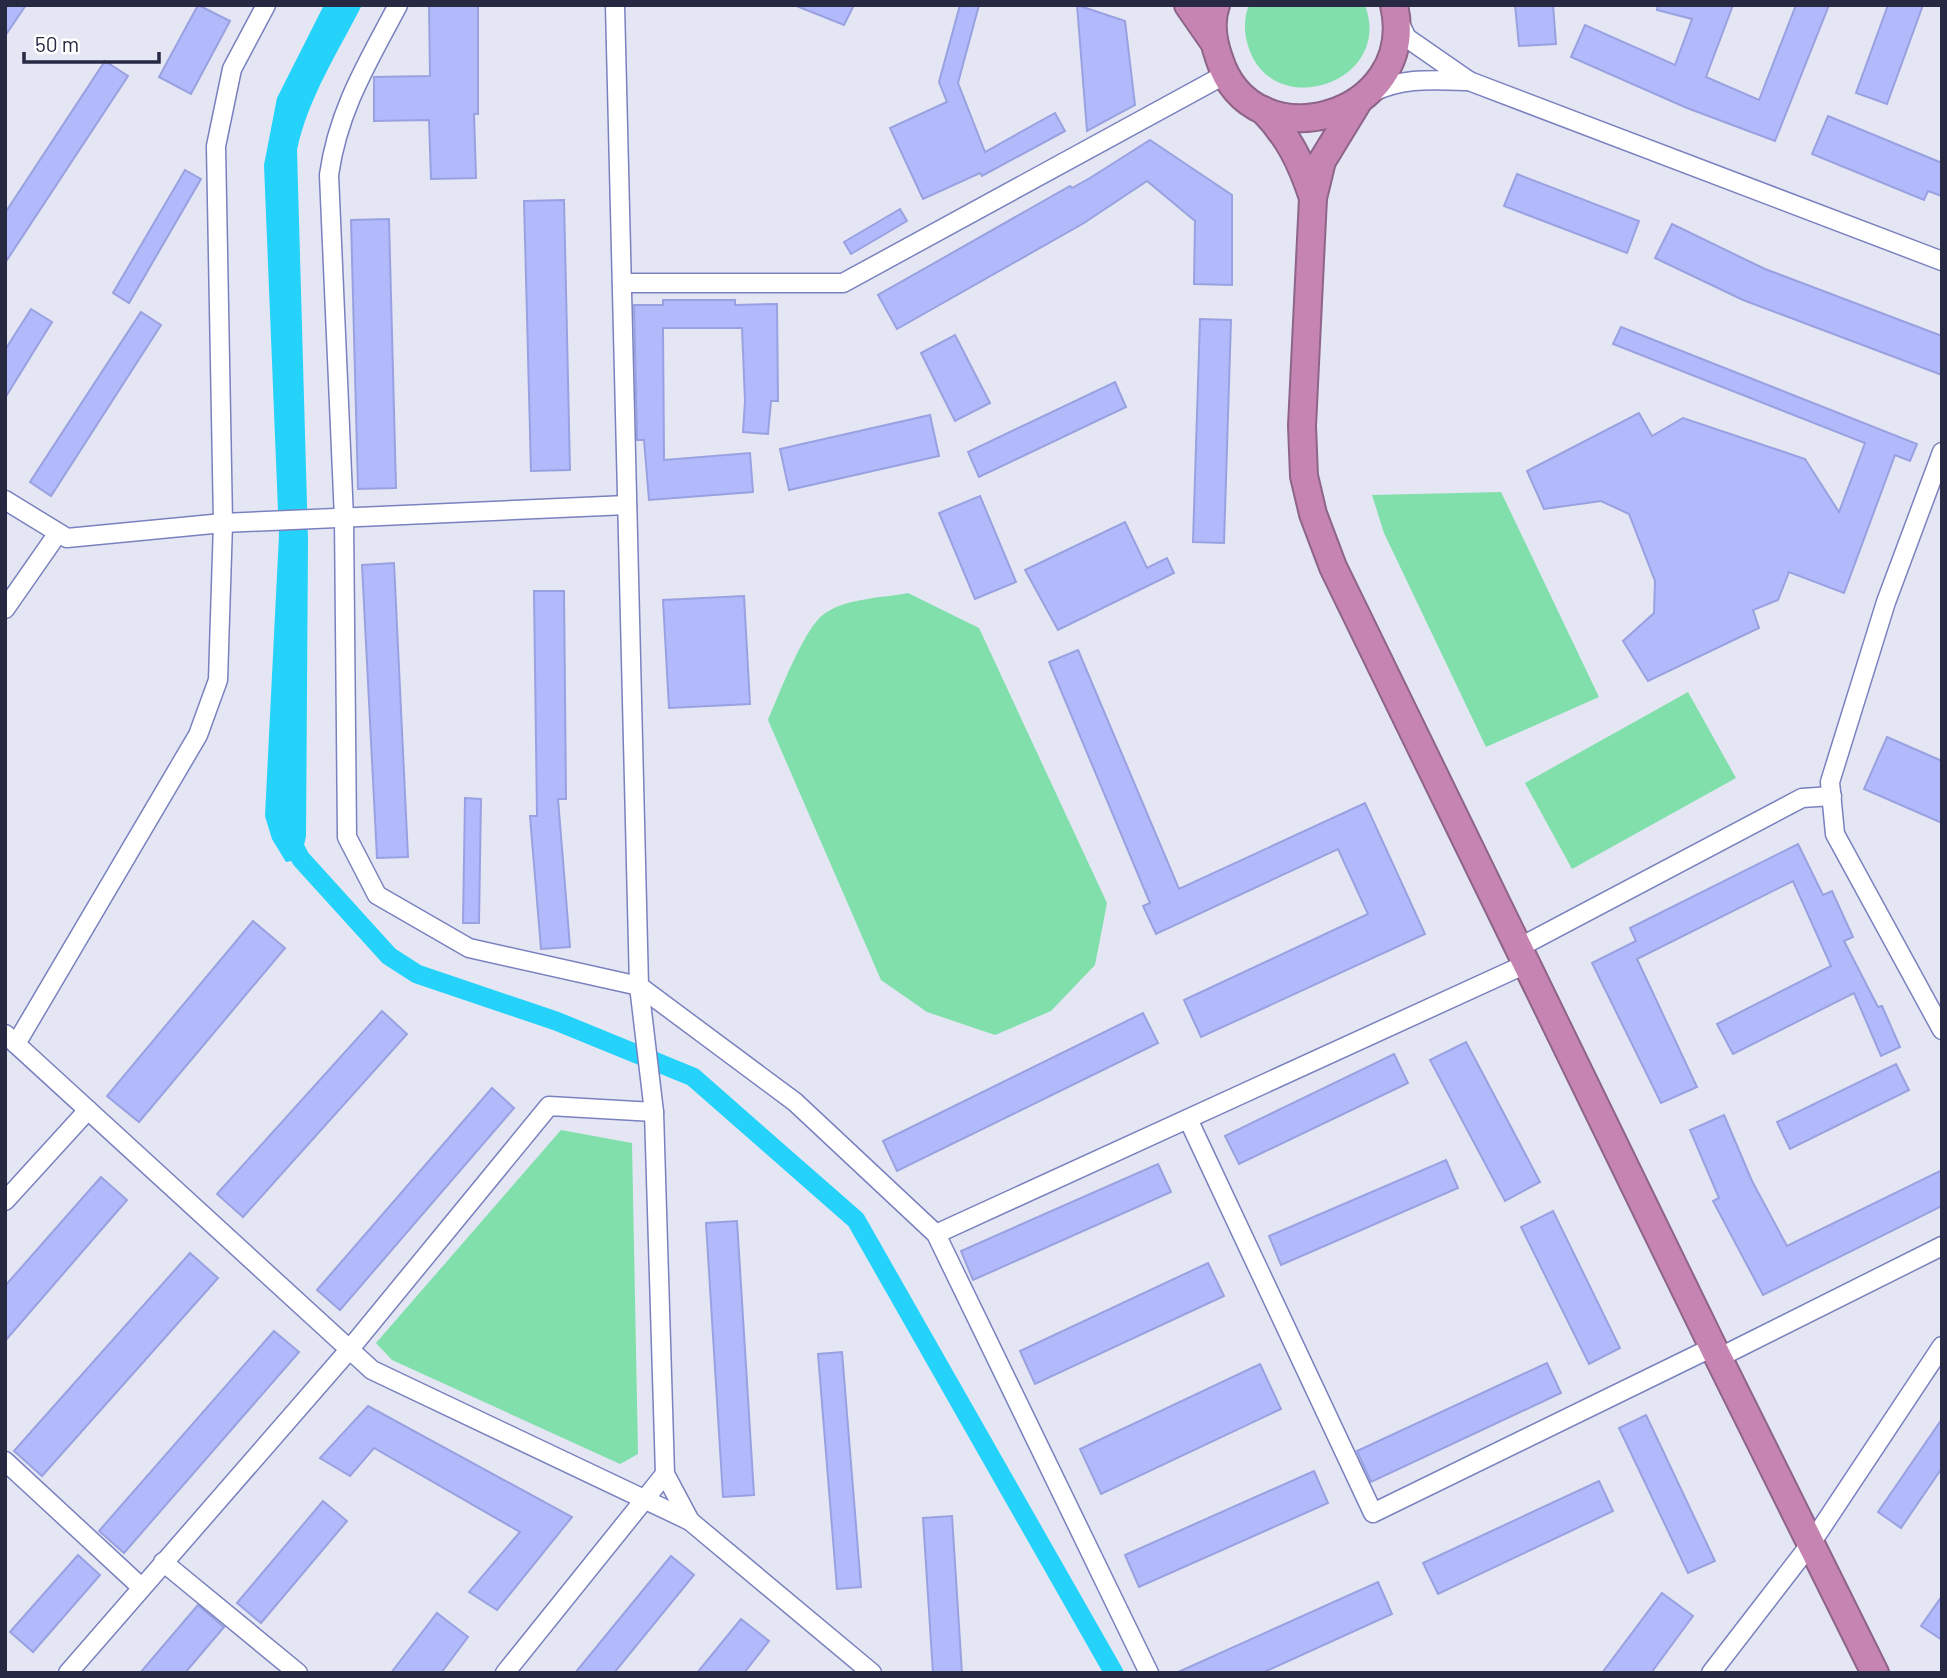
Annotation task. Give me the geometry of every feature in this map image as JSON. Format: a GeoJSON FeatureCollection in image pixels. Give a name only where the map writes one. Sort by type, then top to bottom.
{"type":"FeatureCollection","features":[{"type":"Feature","properties":{"kind":"highway"},"geometry":{"type":"LineString","coordinates":[[1188,5],[1213,41],[1226,74],[1238,92],[1261,109],[1285,133],[1301,163],[1313,198]]}},
{"type":"Feature","properties":{"kind":"highway"},"geometry":{"type":"LineString","coordinates":[[1213,41],[1216,5]]}},
{"type":"Feature","properties":{"kind":"highway"},"geometry":{"type":"LineString","coordinates":[[1397,10],[1395,46],[1385,72],[1363,98],[1322,161],[1313,198],[1302,426],[1304,476],[1313,514],[1333,567],[1715,1353],[1812,1542],[1875,1673]]}},
{"type":"Feature","properties":{"kind":"highway"},"geometry":{"type":"LineString","coordinates":[[1261,109],[1288,118],[1317,119],[1344,111],[1363,98]]}},
{"type":"Feature","properties":{"kind":"street"},"geometry":{"type":"LineString","coordinates":[[266,5],[232,69],[216,146],[223,523],[218,680],[198,735],[10,1039],[372,1370],[690,1521],[872,1673]]}},
{"type":"Feature","properties":{"kind":"street"},"geometry":{"type":"LineString","coordinates":[[398,5],[346,104],[334,138],[329,175],[344,518],[347,837],[377,895],[469,948],[639,986],[795,1102],[936,1234],[1149,1673]]}},
{"type":"Feature","properties":{"kind":"street"},"geometry":{"type":"LineString","coordinates":[[615,5],[639,986],[653,1107],[665,1474],[690,1521]]}},
{"type":"Feature","properties":{"kind":"street"},"geometry":{"type":"LineString","coordinates":[[1397,10],[1407,38],[1469,81],[1942,261]]}},
{"type":"Feature","properties":{"kind":"street"},"geometry":{"type":"LineString","coordinates":[[622,283],[843,283],[1226,74]]}},
{"type":"Feature","properties":{"kind":"street"},"geometry":{"type":"LineString","coordinates":[[1363,98],[1390,84],[1420,79],[1469,81]]}},
{"type":"Feature","properties":{"kind":"street"},"geometry":{"type":"LineString","coordinates":[[1942,452],[1886,602],[1830,782],[1835,834],[1942,1030]]}},
{"type":"Feature","properties":{"kind":"street"},"geometry":{"type":"LineString","coordinates":[[5,500],[67,538],[223,523],[627,505]]}},
{"type":"Feature","properties":{"kind":"street"},"geometry":{"type":"LineString","coordinates":[[5,610],[58,533]]}},
{"type":"Feature","properties":{"kind":"street"},"geometry":{"type":"LineString","coordinates":[[936,1234],[1188,1119],[1522,956],[1802,799],[1832,796]]}},
{"type":"Feature","properties":{"kind":"street"},"geometry":{"type":"LineString","coordinates":[[68,1673],[349,1350],[549,1106],[653,1107]]}},
{"type":"Feature","properties":{"kind":"street"},"geometry":{"type":"LineString","coordinates":[[5,1201],[88,1110]]}},
{"type":"Feature","properties":{"kind":"street"},"geometry":{"type":"LineString","coordinates":[[1188,1119],[1373,1513],[1942,1246]]}},
{"type":"Feature","properties":{"kind":"street"},"geometry":{"type":"LineString","coordinates":[[1710,1673],[1812,1542],[1942,1346]]}},
{"type":"Feature","properties":{"kind":"street"},"geometry":{"type":"LineString","coordinates":[[5,1461],[141,1587]]}},
{"type":"Feature","properties":{"kind":"street"},"geometry":{"type":"LineString","coordinates":[[505,1673],[665,1474]]}},
{"type":"Feature","properties":{"kind":"street"},"geometry":{"type":"LineString","coordinates":[[163,1562],[298,1673]]}},
{"type":"Feature","properties":{"kind":"green space"},"geometry":{"type":"Polygon","coordinates":[[[1249,5],[1365,5],[1369,33],[1362,56],[1346,73],[1325,84],[1301,87],[1278,82],[1259,67],[1247,42],[1245,24],[1249,5]]]}},
{"type":"Feature","properties":{"kind":"green space"},"geometry":{"type":"Polygon","coordinates":[[[1501,492],[1599,697],[1486,747],[1384,533],[1372,495],[1501,492]]]}},
{"type":"Feature","properties":{"kind":"green space"},"geometry":{"type":"Polygon","coordinates":[[[908,593],[979,628],[1107,903],[1095,965],[1051,1011],[995,1035],[927,1012],[881,980],[768,720],[800,648],[808,633],[824,614],[853,602],[908,593]]]}},
{"type":"Feature","properties":{"kind":"green space"},"geometry":{"type":"Polygon","coordinates":[[[1688,692],[1736,778],[1572,869],[1525,783],[1688,692]]]}},
{"type":"Feature","properties":{"kind":"green space"},"geometry":{"type":"Polygon","coordinates":[[[561,1130],[632,1143],[638,1454],[620,1464],[392,1360],[376,1343],[561,1130]]]}},
{"type":"Feature","properties":{"kind":"water"},"geometry":{"type":"Polygon","coordinates":[[[324,5],[362,5],[316,94],[297,150],[308,540],[306,836],[301,859],[286,862],[272,839],[265,816],[279,535],[264,165],[277,98],[324,5]]]}},
{"type":"Feature","properties":{"kind":"building"},"geometry":{"type":"Polygon","coordinates":[[[5,5],[26,5],[5,36],[5,5]]]}},
{"type":"Feature","properties":{"kind":"building"},"geometry":{"type":"Polygon","coordinates":[[[198,5],[230,21],[191,94],[159,77],[198,5]]]}},
{"type":"Feature","properties":{"kind":"building"},"geometry":{"type":"Polygon","coordinates":[[[429,5],[478,5],[478,114],[474,114],[476,178],[431,179],[429,120],[374,121],[374,77],[430,76],[429,5]]]}},
{"type":"Feature","properties":{"kind":"building"},"geometry":{"type":"Polygon","coordinates":[[[794,5],[854,5],[844,25],[794,5]]]}},
{"type":"Feature","properties":{"kind":"building"},"geometry":{"type":"Polygon","coordinates":[[[960,5],[979,5],[958,83],[985,152],[1055,113],[1065,131],[982,176],[980,173],[923,199],[890,128],[947,102],[939,82],[960,5]]]}},
{"type":"Feature","properties":{"kind":"building"},"geometry":{"type":"Polygon","coordinates":[[[1077,5],[1125,21],[1135,105],[1087,131],[1077,5]]]}},
{"type":"Feature","properties":{"kind":"building"},"geometry":{"type":"Polygon","coordinates":[[[1515,5],[1553,5],[1556,44],[1519,46],[1515,5]]]}},
{"type":"Feature","properties":{"kind":"building"},"geometry":{"type":"Polygon","coordinates":[[[1658,5],[1733,5],[1706,77],[1759,100],[1796,5],[1829,5],[1775,141],[1687,108],[1571,57],[1585,25],[1675,65],[1692,19],[1657,10],[1658,5]]]}},
{"type":"Feature","properties":{"kind":"building"},"geometry":{"type":"Polygon","coordinates":[[[1888,5],[1923,5],[1887,104],[1856,93],[1888,5]]]}},
{"type":"Feature","properties":{"kind":"building"},"geometry":{"type":"Polygon","coordinates":[[[105,61],[128,76],[5,263],[5,213],[105,61]]]}},
{"type":"Feature","properties":{"kind":"building"},"geometry":{"type":"Polygon","coordinates":[[[1828,116],[1942,163],[1942,196],[1928,191],[1924,200],[1812,154],[1828,116]]]}},
{"type":"Feature","properties":{"kind":"building"},"geometry":{"type":"Polygon","coordinates":[[[1150,140],[1232,195],[1232,285],[1194,284],[1195,221],[1147,181],[1084,223],[897,329],[878,295],[1070,186],[1072,188],[1090,178],[1150,140]]]}},
{"type":"Feature","properties":{"kind":"building"},"geometry":{"type":"Polygon","coordinates":[[[185,170],[201,179],[129,303],[113,293],[185,170]]]}},
{"type":"Feature","properties":{"kind":"building"},"geometry":{"type":"Polygon","coordinates":[[[1517,174],[1639,221],[1627,253],[1504,206],[1517,174]]]}},
{"type":"Feature","properties":{"kind":"building"},"geometry":{"type":"Polygon","coordinates":[[[564,200],[570,470],[531,471],[524,201],[564,200]]]}},
{"type":"Feature","properties":{"kind":"building"},"geometry":{"type":"Polygon","coordinates":[[[900,209],[907,221],[851,254],[844,242],[900,209]]]}},
{"type":"Feature","properties":{"kind":"building"},"geometry":{"type":"Polygon","coordinates":[[[389,219],[396,488],[358,489],[351,220],[389,219]]]}},
{"type":"Feature","properties":{"kind":"building"},"geometry":{"type":"Polygon","coordinates":[[[1672,224],[1765,269],[1942,336],[1942,375],[1743,300],[1655,258],[1672,224]]]}},
{"type":"Feature","properties":{"kind":"building"},"geometry":{"type":"Polygon","coordinates":[[[663,300],[735,300],[735,305],[777,304],[778,401],[771,401],[768,434],[743,432],[745,401],[742,328],[663,328],[664,460],[750,453],[753,492],[649,500],[644,440],[637,440],[634,305],[663,305],[663,300]]]}},
{"type":"Feature","properties":{"kind":"building"},"geometry":{"type":"Polygon","coordinates":[[[31,309],[52,322],[5,398],[5,350],[31,309]]]}},
{"type":"Feature","properties":{"kind":"building"},"geometry":{"type":"Polygon","coordinates":[[[141,312],[161,325],[51,496],[30,482],[141,312]]]}},
{"type":"Feature","properties":{"kind":"building"},"geometry":{"type":"Polygon","coordinates":[[[1200,319],[1231,320],[1224,543],[1193,542],[1200,319]]]}},
{"type":"Feature","properties":{"kind":"building"},"geometry":{"type":"Polygon","coordinates":[[[1621,327],[1917,444],[1910,461],[1895,455],[1844,593],[1789,572],[1778,600],[1753,610],[1759,628],[1648,681],[1623,641],[1654,613],[1655,581],[1629,514],[1601,501],[1544,509],[1527,471],[1639,413],[1652,436],[1683,418],[1805,459],[1839,512],[1865,443],[1613,344],[1621,327]]]}},
{"type":"Feature","properties":{"kind":"building"},"geometry":{"type":"Polygon","coordinates":[[[955,335],[990,403],[955,421],[921,353],[955,335]]]}},
{"type":"Feature","properties":{"kind":"building"},"geometry":{"type":"Polygon","coordinates":[[[1115,382],[1126,407],[979,477],[968,452],[1115,382]]]}},
{"type":"Feature","properties":{"kind":"building"},"geometry":{"type":"Polygon","coordinates":[[[930,415],[939,456],[789,490],[780,449],[930,415]]]}},
{"type":"Feature","properties":{"kind":"building"},"geometry":{"type":"Polygon","coordinates":[[[980,496],[1016,582],[975,599],[939,513],[980,496]]]}},
{"type":"Feature","properties":{"kind":"building"},"geometry":{"type":"Polygon","coordinates":[[[1125,522],[1147,568],[1167,558],[1174,573],[1058,630],[1025,570],[1125,522]]]}},
{"type":"Feature","properties":{"kind":"building"},"geometry":{"type":"Polygon","coordinates":[[[394,563],[408,857],[377,858],[362,565],[394,563]]]}},
{"type":"Feature","properties":{"kind":"building"},"geometry":{"type":"Polygon","coordinates":[[[534,591],[564,591],[566,799],[558,799],[570,947],[541,949],[530,816],[537,816],[534,591]]]}},
{"type":"Feature","properties":{"kind":"building"},"geometry":{"type":"Polygon","coordinates":[[[744,596],[750,704],[669,708],[663,600],[744,596]]]}},
{"type":"Feature","properties":{"kind":"building"},"geometry":{"type":"Polygon","coordinates":[[[1078,650],[1179,889],[1365,803],[1425,934],[1201,1037],[1184,1000],[1368,914],[1338,849],[1156,934],[1143,906],[1150,903],[1049,662],[1078,650]]]}},
{"type":"Feature","properties":{"kind":"building"},"geometry":{"type":"Polygon","coordinates":[[[1887,737],[1942,761],[1942,823],[1864,789],[1887,737]]]}},
{"type":"Feature","properties":{"kind":"building"},"geometry":{"type":"Polygon","coordinates":[[[465,798],[481,799],[479,923],[463,923],[465,798]]]}},
{"type":"Feature","properties":{"kind":"building"},"geometry":{"type":"Polygon","coordinates":[[[1798,844],[1823,895],[1832,891],[1853,937],[1844,941],[1878,1007],[1882,1006],[1900,1047],[1881,1056],[1854,993],[1733,1054],[1717,1024],[1831,966],[1793,881],[1637,959],[1697,1087],[1661,1103],[1592,963],[1636,941],[1630,928],[1798,844]]]}},
{"type":"Feature","properties":{"kind":"building"},"geometry":{"type":"Polygon","coordinates":[[[253,921],[285,948],[139,1122],[107,1096],[253,921]]]}},
{"type":"Feature","properties":{"kind":"building"},"geometry":{"type":"Polygon","coordinates":[[[382,1011],[407,1034],[243,1217],[217,1194],[382,1011]]]}},
{"type":"Feature","properties":{"kind":"building"},"geometry":{"type":"Polygon","coordinates":[[[1143,1013],[1158,1043],[897,1171],[883,1141],[1143,1013]]]}},
{"type":"Feature","properties":{"kind":"building"},"geometry":{"type":"Polygon","coordinates":[[[1466,1042],[1540,1182],[1505,1201],[1430,1060],[1466,1042]]]}},
{"type":"Feature","properties":{"kind":"building"},"geometry":{"type":"Polygon","coordinates":[[[1394,1054],[1408,1083],[1239,1164],[1225,1136],[1394,1054]]]}},
{"type":"Feature","properties":{"kind":"building"},"geometry":{"type":"Polygon","coordinates":[[[1896,1064],[1909,1090],[1790,1149],[1777,1122],[1896,1064]]]}},
{"type":"Feature","properties":{"kind":"building"},"geometry":{"type":"Polygon","coordinates":[[[492,1088],[514,1108],[340,1310],[317,1290],[492,1088]]]}},
{"type":"Feature","properties":{"kind":"building"},"geometry":{"type":"Polygon","coordinates":[[[1724,1115],[1752,1181],[1787,1246],[1942,1170],[1942,1206],[1763,1295],[1713,1201],[1719,1198],[1690,1130],[1724,1115]]]}},
{"type":"Feature","properties":{"kind":"building"},"geometry":{"type":"Polygon","coordinates":[[[1446,1160],[1458,1188],[1281,1265],[1269,1236],[1446,1160]]]}},
{"type":"Feature","properties":{"kind":"building"},"geometry":{"type":"Polygon","coordinates":[[[1158,1164],[1171,1192],[973,1280],[961,1251],[1158,1164]]]}},
{"type":"Feature","properties":{"kind":"building"},"geometry":{"type":"Polygon","coordinates":[[[101,1177],[127,1200],[5,1341],[5,1286],[101,1177]]]}},
{"type":"Feature","properties":{"kind":"building"},"geometry":{"type":"Polygon","coordinates":[[[1553,1211],[1620,1348],[1589,1364],[1521,1227],[1553,1211]]]}},
{"type":"Feature","properties":{"kind":"building"},"geometry":{"type":"Polygon","coordinates":[[[737,1221],[754,1495],[723,1497],[706,1223],[737,1221]]]}},
{"type":"Feature","properties":{"kind":"building"},"geometry":{"type":"Polygon","coordinates":[[[190,1253],[218,1278],[42,1476],[14,1451],[190,1253]]]}},
{"type":"Feature","properties":{"kind":"building"},"geometry":{"type":"Polygon","coordinates":[[[1208,1263],[1224,1296],[1035,1384],[1020,1351],[1208,1263]]]}},
{"type":"Feature","properties":{"kind":"building"},"geometry":{"type":"Polygon","coordinates":[[[274,1331],[299,1352],[124,1553],[99,1531],[274,1331]]]}},
{"type":"Feature","properties":{"kind":"building"},"geometry":{"type":"Polygon","coordinates":[[[842,1352],[861,1587],[837,1589],[818,1354],[842,1352]]]}},
{"type":"Feature","properties":{"kind":"building"},"geometry":{"type":"Polygon","coordinates":[[[1547,1363],[1561,1393],[1371,1482],[1357,1451],[1547,1363]]]}},
{"type":"Feature","properties":{"kind":"building"},"geometry":{"type":"Polygon","coordinates":[[[1260,1364],[1281,1409],[1101,1494],[1080,1449],[1260,1364]]]}},
{"type":"Feature","properties":{"kind":"building"},"geometry":{"type":"Polygon","coordinates":[[[368,1406],[572,1517],[497,1610],[469,1592],[520,1532],[374,1448],[350,1476],[320,1458],[368,1406]]]}},
{"type":"Feature","properties":{"kind":"building"},"geometry":{"type":"Polygon","coordinates":[[[1646,1415],[1715,1561],[1688,1573],[1619,1428],[1646,1415]]]}},
{"type":"Feature","properties":{"kind":"building"},"geometry":{"type":"Polygon","coordinates":[[[1942,1419],[1942,1468],[1901,1528],[1878,1512],[1942,1419]]]}},
{"type":"Feature","properties":{"kind":"building"},"geometry":{"type":"Polygon","coordinates":[[[1314,1471],[1328,1503],[1139,1587],[1125,1555],[1314,1471]]]}},
{"type":"Feature","properties":{"kind":"building"},"geometry":{"type":"Polygon","coordinates":[[[1599,1481],[1613,1511],[1438,1594],[1423,1563],[1599,1481]]]}},
{"type":"Feature","properties":{"kind":"building"},"geometry":{"type":"Polygon","coordinates":[[[323,1501],[347,1521],[261,1623],[237,1603],[323,1501]]]}},
{"type":"Feature","properties":{"kind":"building"},"geometry":{"type":"Polygon","coordinates":[[[952,1516],[962,1673],[933,1673],[923,1518],[952,1516]]]}},
{"type":"Feature","properties":{"kind":"building"},"geometry":{"type":"Polygon","coordinates":[[[78,1555],[100,1575],[33,1652],[10,1632],[78,1555]]]}},
{"type":"Feature","properties":{"kind":"building"},"geometry":{"type":"Polygon","coordinates":[[[671,1556],[694,1575],[614,1673],[575,1673],[671,1556]]]}},
{"type":"Feature","properties":{"kind":"building"},"geometry":{"type":"Polygon","coordinates":[[[1378,1582],[1392,1614],[1262,1673],[1176,1673],[1378,1582]]]}},
{"type":"Feature","properties":{"kind":"building"},"geometry":{"type":"Polygon","coordinates":[[[1662,1593],[1693,1616],[1651,1673],[1602,1673],[1662,1593]]]}},
{"type":"Feature","properties":{"kind":"building"},"geometry":{"type":"Polygon","coordinates":[[[1942,1596],[1942,1640],[1921,1626],[1942,1596]]]}},
{"type":"Feature","properties":{"kind":"building"},"geometry":{"type":"Polygon","coordinates":[[[198,1605],[224,1627],[185,1673],[140,1673],[198,1605]]]}},
{"type":"Feature","properties":{"kind":"building"},"geometry":{"type":"Polygon","coordinates":[[[437,1613],[468,1637],[441,1673],[391,1673],[437,1613]]]}},
{"type":"Feature","properties":{"kind":"building"},"geometry":{"type":"Polygon","coordinates":[[[741,1619],[769,1641],[744,1673],[697,1673],[741,1619]]]}},
{"type":"Feature","properties":{"kind":"waterway"},"geometry":{"type":"LineString","coordinates":[[288,835],[301,859],[389,956],[417,974],[556,1021],[693,1077],[856,1220],[1114,1673]]}}]}
